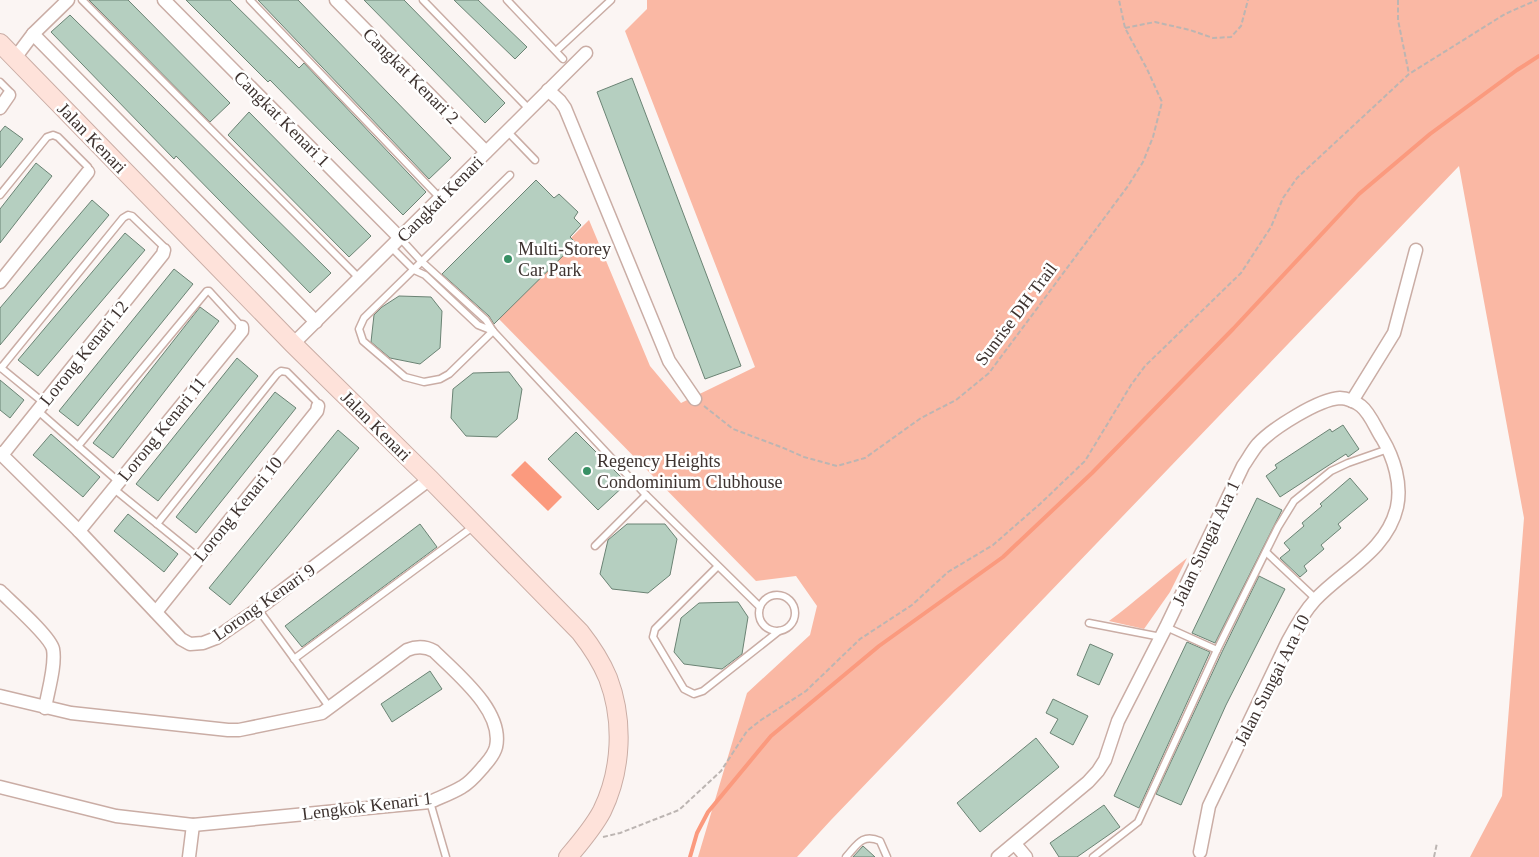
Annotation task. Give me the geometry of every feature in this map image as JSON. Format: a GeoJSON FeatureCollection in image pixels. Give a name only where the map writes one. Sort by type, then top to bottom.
{"type":"FeatureCollection","features":[{"type":"Feature","properties":{"kind":"street"},"geometry":{"type":"LineString","coordinates":[[15,58],[33,34],[68,0]]}},
{"type":"Feature","properties":{"kind":"street","name":"Cangkat Kenari 1"},"geometry":{"type":"LineString","coordinates":[[164,0],[396,242]]}},
{"type":"Feature","properties":{"kind":"street","name":"Cangkat Kenari 2"},"geometry":{"type":"LineString","coordinates":[[336,0],[486,152]]}},
{"type":"Feature","properties":{"kind":"street"},"geometry":{"type":"LineString","coordinates":[[33,34],[316,322]]}},
{"type":"Feature","properties":{"kind":"street","name":"Jalan Kenari"},"geometry":{"type":"LineString","coordinates":[[0,42],[293,344],[580,632],[594,652],[607,676],[611,688],[615,704],[619,740],[614,776],[602,811],[581,842],[568,857]]}},
{"type":"Feature","properties":{"kind":"street","name":"Cangkat Kenari"},"geometry":{"type":"LineString","coordinates":[[293,344],[548,90],[564,59],[586,53]]}},
{"type":"Feature","properties":{"kind":"street"},"geometry":{"type":"LineString","coordinates":[[548,90],[565,108],[669,361],[695,399]]}},
{"type":"Feature","properties":{"kind":"street"},"geometry":{"type":"LineString","coordinates":[[0,108],[9,95]]}},
{"type":"Feature","properties":{"kind":"street"},"geometry":{"type":"LineString","coordinates":[[0,282],[88,172]]}},
{"type":"Feature","properties":{"kind":"street","name":"Lorong Kenari 12"},"geometry":{"type":"LineString","coordinates":[[1,454],[41,407],[163,254],[164,250]]}},
{"type":"Feature","properties":{"kind":"street"},"geometry":{"type":"LineString","coordinates":[[1352,401],[1394,333],[1416,250]]}},
{"type":"Feature","properties":{"kind":"street","name":"Lorong Kenari 11"},"geometry":{"type":"LineString","coordinates":[[79,531],[242,331],[242,326]]}},
{"type":"Feature","properties":{"kind":"street","name":"Jalan Sungai Ara 1"},"geometry":{"type":"LineString","coordinates":[[998,857],[1088,782],[1105,760],[1118,721],[1243,466],[1258,444],[1301,413],[1320,404],[1339,398],[1352,401]]}},
{"type":"Feature","properties":{"kind":"street","name":"Jalan Sungai Ara 10"},"geometry":{"type":"LineString","coordinates":[[1200,852],[1209,806],[1288,641],[1302,617],[1316,600],[1382,540],[1396,509],[1399,490],[1388,449],[1364,409],[1352,401]]}},
{"type":"Feature","properties":{"kind":"street","name":"Lorong Kenari 10"},"geometry":{"type":"LineString","coordinates":[[156,612],[318,411],[318,406]]}},
{"type":"Feature","properties":{"kind":"street","name":"Lorong Kenari 9"},"geometry":{"type":"LineString","coordinates":[[1,454],[79,531],[181,639],[190,644],[203,643],[216,638],[258,609],[430,480]]}},
{"type":"Feature","properties":{"kind":"street"},"geometry":{"type":"LineString","coordinates":[[0,591],[45,637],[52,647],[54,660],[46,708]]}},
{"type":"Feature","properties":{"kind":"street","name":"Lengkok Kenari 1"},"geometry":{"type":"LineString","coordinates":[[0,696],[71,713],[239,730],[322,713],[407,650],[420,646],[434,651],[472,688],[494,718],[497,728],[496,747],[493,756],[471,781],[462,788],[430,802],[193,825],[116,816],[0,787]]}},
{"type":"Feature","properties":{"kind":"street"},"geometry":{"type":"LineString","coordinates":[[189,857],[193,825]]}},
{"type":"Feature","properties":{"kind":"street"},"geometry":{"type":"LineString","coordinates":[[1015,844],[1026,857]]}},
{"type":"Feature","properties":{"kind":"lane"},"geometry":{"type":"LineString","coordinates":[[82,0],[360,278]]}},
{"type":"Feature","properties":{"kind":"lane"},"geometry":{"type":"LineString","coordinates":[[250,0],[440,198]]}},
{"type":"Feature","properties":{"kind":"lane"},"geometry":{"type":"LineString","coordinates":[[423,0],[529,109]]}},
{"type":"Feature","properties":{"kind":"lane"},"geometry":{"type":"LineString","coordinates":[[507,0],[564,59],[611,0]]}},
{"type":"Feature","properties":{"kind":"lane"},"geometry":{"type":"LineString","coordinates":[[0,82],[9,91],[9,95]]}},
{"type":"Feature","properties":{"kind":"lane"},"geometry":{"type":"LineString","coordinates":[[507,131],[535,160]]}},
{"type":"Feature","properties":{"kind":"lane"},"geometry":{"type":"LineString","coordinates":[[0,195],[47,137],[53,135],[58,137],[88,167],[88,172]]}},
{"type":"Feature","properties":{"kind":"lane"},"geometry":{"type":"LineString","coordinates":[[493,331],[450,374],[440,380],[424,382],[405,377],[363,341],[359,329],[364,318],[510,175]]}},
{"type":"Feature","properties":{"kind":"lane"},"geometry":{"type":"LineString","coordinates":[[164,250],[163,246],[132,216],[128,215],[1,367],[116,486],[157,524],[199,558]]}},
{"type":"Feature","properties":{"kind":"lane"},"geometry":{"type":"LineString","coordinates":[[396,242],[422,261],[486,320],[493,331],[646,495],[716,567],[760,607]]}},
{"type":"Feature","properties":{"kind":"lane"},"geometry":{"type":"LineString","coordinates":[[396,242],[413,269],[425,275],[478,325],[493,331]]}},
{"type":"Feature","properties":{"kind":"lane"},"geometry":{"type":"LineString","coordinates":[[78,446],[206,291],[209,291],[242,326]]}},
{"type":"Feature","properties":{"kind":"lane"},"geometry":{"type":"LineString","coordinates":[[157,524],[281,371],[287,372],[316,401],[318,406]]}},
{"type":"Feature","properties":{"kind":"lane"},"geometry":{"type":"LineString","coordinates":[[1093,857],[1138,822],[1218,650],[1278,527],[1294,500],[1331,470],[1348,462],[1388,449]]}},
{"type":"Feature","properties":{"kind":"lane"},"geometry":{"type":"LineString","coordinates":[[595,546],[646,495]]}},
{"type":"Feature","properties":{"kind":"lane"},"geometry":{"type":"LineString","coordinates":[[294,658],[475,525]]}},
{"type":"Feature","properties":{"kind":"lane"},"geometry":{"type":"LineString","coordinates":[[1266,552],[1316,600]]}},
{"type":"Feature","properties":{"kind":"lane"},"geometry":{"type":"LineString","coordinates":[[716,567],[655,628],[653,637],[684,689],[694,694],[703,691],[779,631]]}},
{"type":"Feature","properties":{"kind":"lane"},"geometry":{"type":"LineString","coordinates":[[775,595],[782,596],[793,604],[795,618],[787,629],[770,631],[762,624],[758,613],[760,607],[763,601],[775,595]]}},
{"type":"Feature","properties":{"kind":"lane"},"geometry":{"type":"LineString","coordinates":[[258,609],[330,708]]}},
{"type":"Feature","properties":{"kind":"lane"},"geometry":{"type":"LineString","coordinates":[[1089,623],[1163,632],[1218,650]]}},
{"type":"Feature","properties":{"kind":"lane"},"geometry":{"type":"LineString","coordinates":[[430,802],[446,857]]}},
{"type":"Feature","properties":{"kind":"lane"},"geometry":{"type":"LineString","coordinates":[[846,857],[863,839],[872,837],[880,841],[887,857]]}},
{"type":"Feature","properties":{"kind":"path","name":"Sunrise DH Trail"},"geometry":{"type":"LineString","coordinates":[[695,399],[733,429],[804,457],[837,466],[865,458],[921,418],[956,400],[990,373],[1128,186],[1143,162],[1153,137],[1162,102],[1125,28],[1119,0]]}},
{"type":"Feature","properties":{"kind":"path"},"geometry":{"type":"LineString","coordinates":[[1125,28],[1155,22],[1190,30],[1213,38],[1231,37],[1240,26],[1248,0]]}},
{"type":"Feature","properties":{"kind":"path"},"geometry":{"type":"LineString","coordinates":[[1398,0],[1398,20],[1409,74]]}},
{"type":"Feature","properties":{"kind":"path"},"geometry":{"type":"LineString","coordinates":[[581,842],[620,833],[679,810],[721,770],[747,731],[806,691],[860,639],[912,605],[948,572],[993,545],[1040,504],[1085,461],[1131,385],[1145,366],[1241,273],[1271,227],[1284,198],[1297,178],[1409,74],[1506,14],[1537,0]]}},
{"type":"Feature","properties":{"kind":"path"},"geometry":{"type":"LineString","coordinates":[[1434,857],[1437,843]]}},
{"type":"Feature","properties":{"kind":"shaded area"},"geometry":{"type":"Polygon","coordinates":[[[647,0],[1539,0],[1539,857],[1470,857],[1502,796],[1524,518],[1459,166],[797,857],[698,857],[747,693],[810,635],[817,606],[796,576],[756,581],[494,314],[589,220],[650,366],[681,403],[755,367],[625,31],[647,9],[647,0]]]}},
{"type":"Feature","properties":{"kind":"shaded area"},"geometry":{"type":"Polygon","coordinates":[[[525,461],[562,497],[548,511],[511,475],[525,461]]]}},
{"type":"Feature","properties":{"kind":"shaded area"},"geometry":{"type":"Polygon","coordinates":[[[1187,558],[1170,592],[1144,629],[1109,621],[1129,606],[1187,558]]]}},
{"type":"Feature","properties":{"kind":"building"},"geometry":{"type":"Polygon","coordinates":[[[89,0],[128,0],[230,103],[210,122],[89,0]]]}},
{"type":"Feature","properties":{"kind":"building"},"geometry":{"type":"Polygon","coordinates":[[[186,0],[230,0],[299,68],[304,63],[426,192],[403,215],[270,80],[268,82],[186,0]]]}},
{"type":"Feature","properties":{"kind":"building"},"geometry":{"type":"Polygon","coordinates":[[[258,0],[298,0],[451,158],[429,179],[258,0]]]}},
{"type":"Feature","properties":{"kind":"building"},"geometry":{"type":"Polygon","coordinates":[[[364,0],[404,0],[505,103],[485,123],[364,0]]]}},
{"type":"Feature","properties":{"kind":"building"},"geometry":{"type":"Polygon","coordinates":[[[454,0],[478,0],[527,47],[515,59],[454,0]]]}},
{"type":"Feature","properties":{"kind":"building"},"geometry":{"type":"Polygon","coordinates":[[[70,15],[331,273],[310,293],[176,156],[174,159],[51,32],[70,15]]]}},
{"type":"Feature","properties":{"kind":"building"},"geometry":{"type":"Polygon","coordinates":[[[632,78],[741,366],[705,379],[597,92],[632,78]]]}},
{"type":"Feature","properties":{"kind":"building"},"geometry":{"type":"Polygon","coordinates":[[[249,112],[371,236],[349,257],[228,135],[249,112]]]}},
{"type":"Feature","properties":{"kind":"building"},"geometry":{"type":"Polygon","coordinates":[[[5,126],[23,139],[0,168],[0,132],[5,126]]]}},
{"type":"Feature","properties":{"kind":"building"},"geometry":{"type":"Polygon","coordinates":[[[36,163],[52,176],[0,243],[0,209],[36,163]]]}},
{"type":"Feature","properties":{"kind":"building","name":"Multi-Storey Car Park"},"geometry":{"type":"Polygon","coordinates":[[[536,180],[554,198],[559,194],[578,212],[574,218],[581,225],[570,237],[576,243],[494,324],[489,316],[442,274],[536,180]]]}},
{"type":"Feature","properties":{"kind":"building"},"geometry":{"type":"Polygon","coordinates":[[[92,200],[109,215],[0,345],[0,308],[92,200]]]}},
{"type":"Feature","properties":{"kind":"building"},"geometry":{"type":"Polygon","coordinates":[[[125,233],[145,250],[38,376],[18,360],[125,233]]]}},
{"type":"Feature","properties":{"kind":"building"},"geometry":{"type":"Polygon","coordinates":[[[174,269],[193,284],[78,426],[59,411],[174,269]]]}},
{"type":"Feature","properties":{"kind":"building"},"geometry":{"type":"Polygon","coordinates":[[[399,296],[431,297],[442,311],[440,348],[420,364],[390,358],[371,342],[374,315],[382,307],[399,296]]]}},
{"type":"Feature","properties":{"kind":"building"},"geometry":{"type":"Polygon","coordinates":[[[200,307],[219,321],[113,458],[93,443],[200,307]]]}},
{"type":"Feature","properties":{"kind":"building"},"geometry":{"type":"Polygon","coordinates":[[[237,358],[258,376],[158,501],[136,484],[237,358]]]}},
{"type":"Feature","properties":{"kind":"building"},"geometry":{"type":"Polygon","coordinates":[[[509,372],[522,389],[517,419],[497,437],[466,436],[451,418],[453,389],[473,373],[509,372]]]}},
{"type":"Feature","properties":{"kind":"building"},"geometry":{"type":"Polygon","coordinates":[[[0,380],[24,400],[10,418],[0,410],[0,380]]]}},
{"type":"Feature","properties":{"kind":"building"},"geometry":{"type":"Polygon","coordinates":[[[275,392],[296,408],[196,533],[176,517],[275,392]]]}},
{"type":"Feature","properties":{"kind":"building"},"geometry":{"type":"Polygon","coordinates":[[[1343,425],[1359,449],[1348,457],[1346,454],[1280,497],[1266,476],[1277,468],[1275,465],[1330,429],[1332,432],[1343,425]]]}},
{"type":"Feature","properties":{"kind":"building"},"geometry":{"type":"Polygon","coordinates":[[[338,430],[359,448],[230,605],[209,588],[338,430]]]}},
{"type":"Feature","properties":{"kind":"building","name":"Regency Heights Condominium Clubhouse"},"geometry":{"type":"Polygon","coordinates":[[[576,432],[627,483],[598,510],[548,459],[576,432]]]}},
{"type":"Feature","properties":{"kind":"building"},"geometry":{"type":"Polygon","coordinates":[[[51,434],[100,477],[83,497],[33,455],[51,434]]]}},
{"type":"Feature","properties":{"kind":"building"},"geometry":{"type":"Polygon","coordinates":[[[1350,478],[1368,499],[1338,524],[1341,528],[1321,545],[1324,549],[1304,566],[1307,571],[1300,577],[1280,558],[1290,550],[1284,543],[1304,526],[1302,523],[1322,506],[1320,504],[1350,478]]]}},
{"type":"Feature","properties":{"kind":"building"},"geometry":{"type":"Polygon","coordinates":[[[1257,498],[1282,510],[1215,643],[1192,633],[1257,498]]]}},
{"type":"Feature","properties":{"kind":"building"},"geometry":{"type":"Polygon","coordinates":[[[128,514],[178,554],[164,572],[114,531],[128,514]]]}},
{"type":"Feature","properties":{"kind":"building"},"geometry":{"type":"Polygon","coordinates":[[[420,524],[437,547],[302,647],[285,626],[420,524]]]}},
{"type":"Feature","properties":{"kind":"building"},"geometry":{"type":"Polygon","coordinates":[[[627,524],[665,524],[677,539],[670,575],[648,593],[612,589],[600,574],[608,540],[627,524]]]}},
{"type":"Feature","properties":{"kind":"building"},"geometry":{"type":"Polygon","coordinates":[[[1259,576],[1285,589],[1226,705],[1181,805],[1156,794],[1259,576]]]}},
{"type":"Feature","properties":{"kind":"building"},"geometry":{"type":"Polygon","coordinates":[[[738,602],[748,617],[742,654],[722,669],[684,664],[674,652],[681,618],[699,603],[738,602]]]}},
{"type":"Feature","properties":{"kind":"building"},"geometry":{"type":"Polygon","coordinates":[[[1187,642],[1210,652],[1139,808],[1114,796],[1187,642]]]}},
{"type":"Feature","properties":{"kind":"building"},"geometry":{"type":"Polygon","coordinates":[[[1090,644],[1113,654],[1099,685],[1077,675],[1090,644]]]}},
{"type":"Feature","properties":{"kind":"building"},"geometry":{"type":"Polygon","coordinates":[[[430,671],[442,689],[392,722],[381,704],[430,671]]]}},
{"type":"Feature","properties":{"kind":"building"},"geometry":{"type":"Polygon","coordinates":[[[1053,699],[1088,716],[1073,745],[1050,733],[1058,719],[1046,713],[1053,699]]]}},
{"type":"Feature","properties":{"kind":"building"},"geometry":{"type":"Polygon","coordinates":[[[1036,738],[1059,767],[980,832],[957,803],[1036,738]]]}},
{"type":"Feature","properties":{"kind":"building"},"geometry":{"type":"Polygon","coordinates":[[[1104,805],[1120,827],[1077,857],[1059,857],[1050,843],[1104,805]]]}},
{"type":"Feature","properties":{"kind":"building"},"geometry":{"type":"Polygon","coordinates":[[[863,846],[875,857],[853,857],[863,846]]]}},
{"type":"Feature","properties":{"kind":"waterway"},"geometry":{"type":"LineString","coordinates":[[690,857],[697,833],[708,812],[771,736],[879,646],[1003,557],[1092,473],[1233,329],[1359,194],[1430,134],[1539,56]]}},
{"type":"Feature","properties":{"kind":"place","name":"Multi-Storey Car Park"},"geometry":{"type":"Point","coordinates":[508,259]}},
{"type":"Feature","properties":{"kind":"place","name":"Regency Heights Condominium Clubhouse"},"geometry":{"type":"Point","coordinates":[587,471]}}]}
